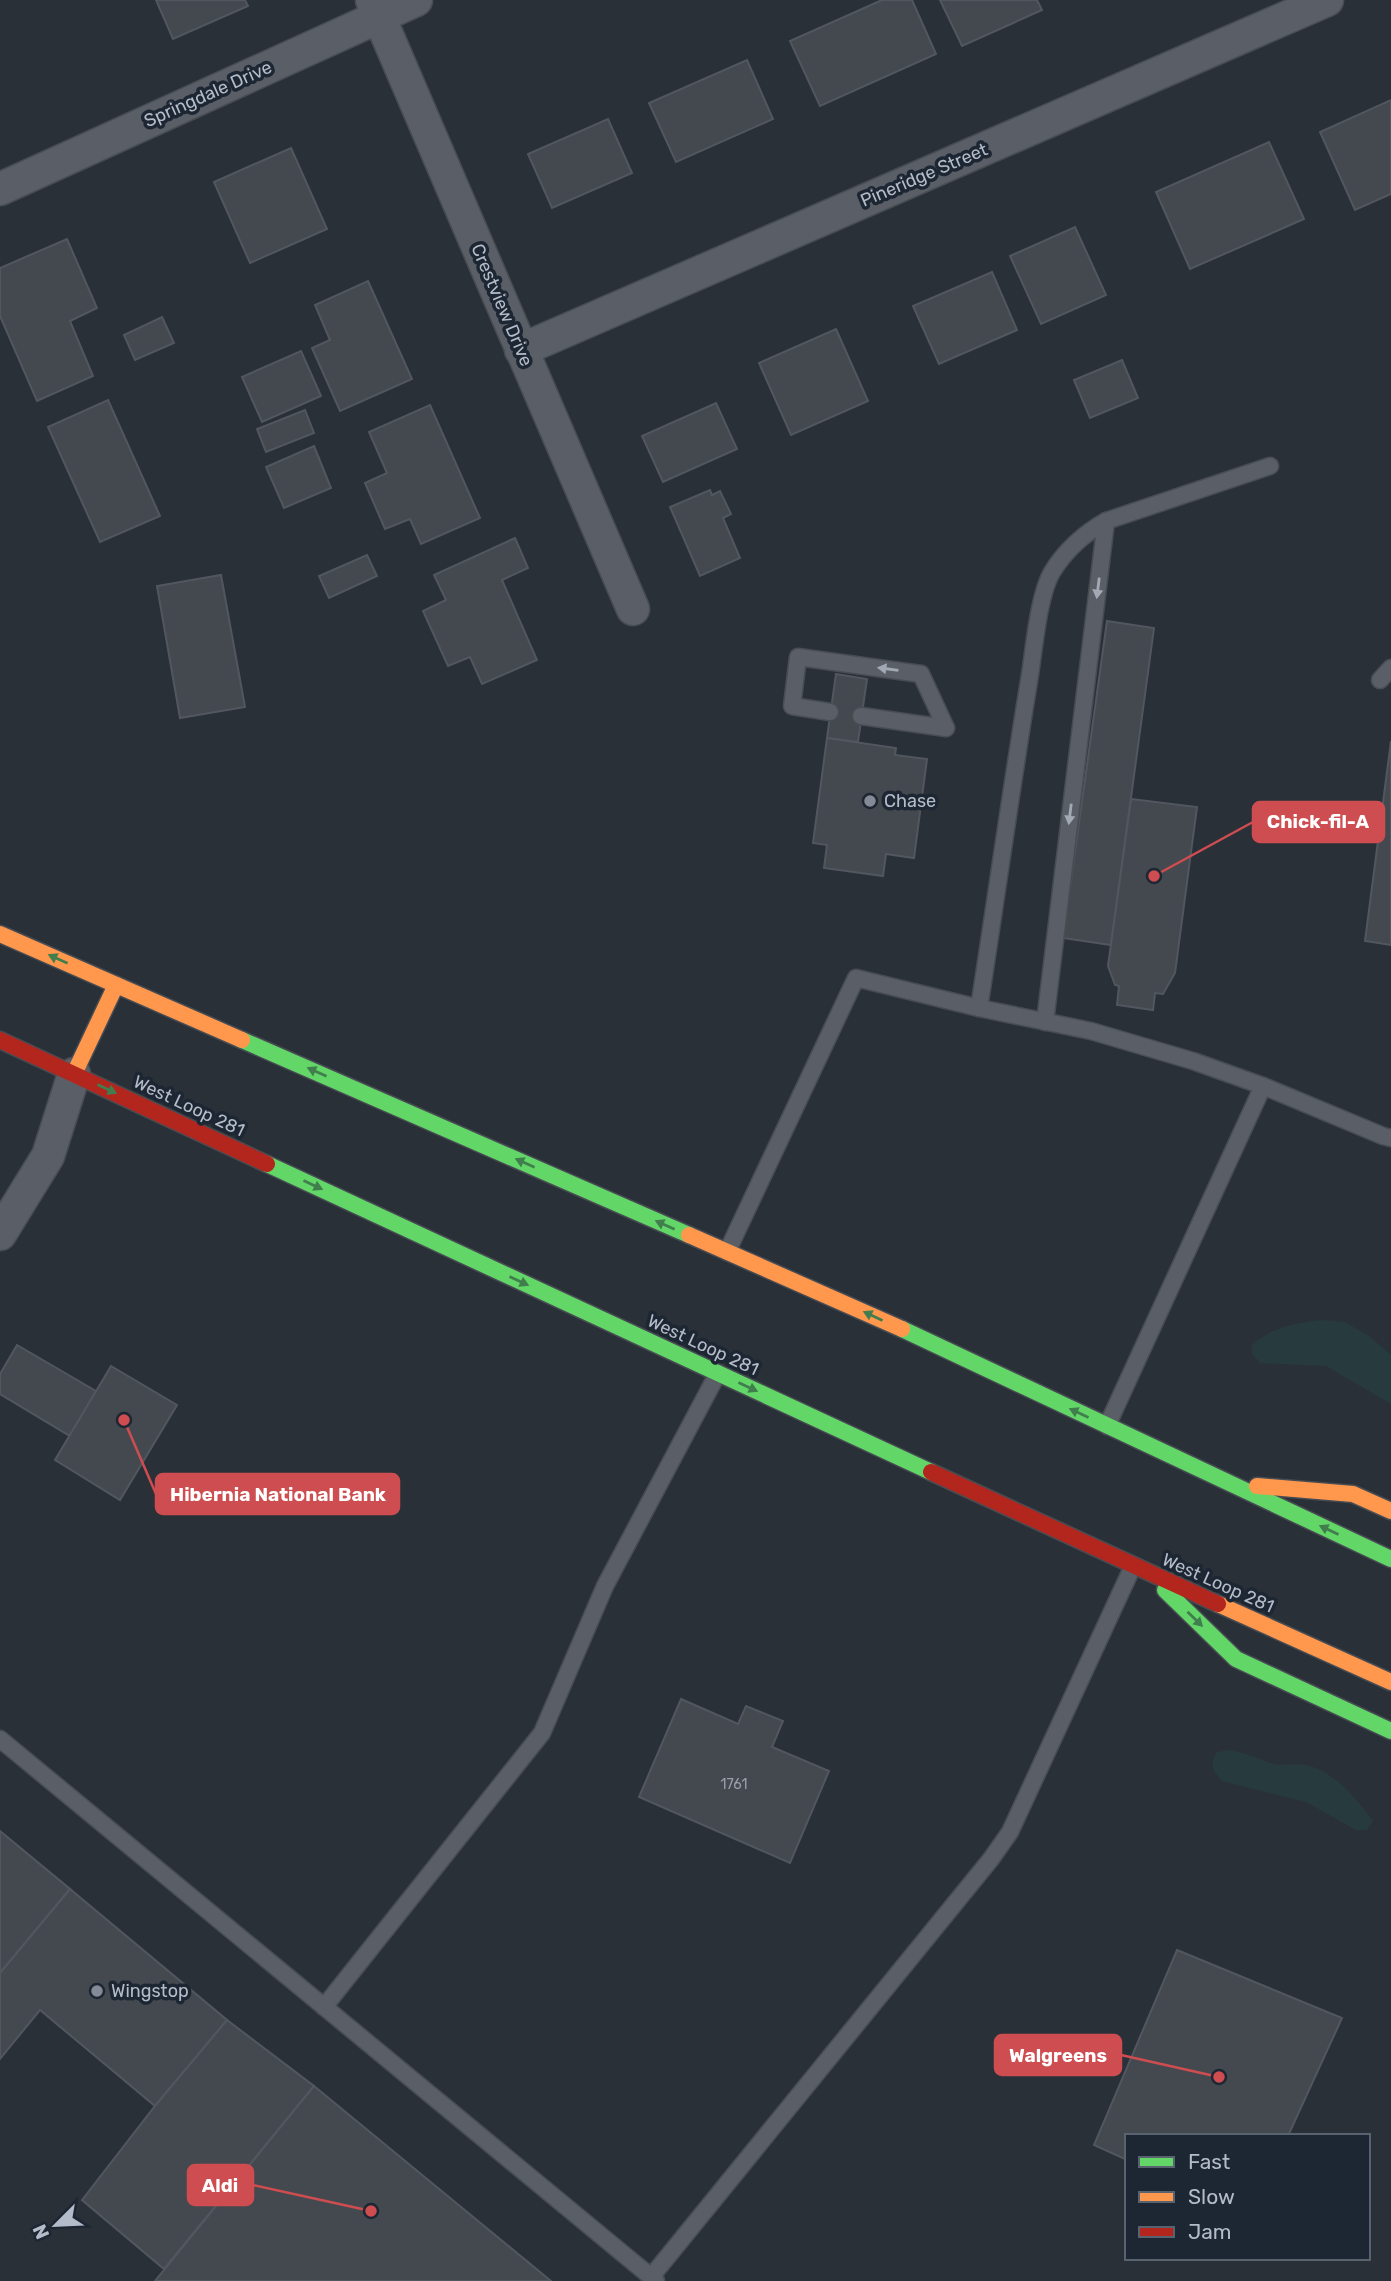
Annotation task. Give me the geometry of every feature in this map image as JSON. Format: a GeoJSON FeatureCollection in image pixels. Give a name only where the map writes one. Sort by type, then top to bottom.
{"type":"FeatureCollection","features":[{"type":"Feature","properties":{"kind":"highway"},"geometry":{"type":"LineString","coordinates":[[0,934],[853,1306],[1391,1559]]}},
{"type":"Feature","properties":{"kind":"highway"},"geometry":{"type":"LineString","coordinates":[[74,1073],[116,985]]}},
{"type":"Feature","properties":{"kind":"highway","name":"West Loop 281"},"geometry":{"type":"LineString","coordinates":[[0,1040],[1139,1569],[1391,1682]]}},
{"type":"Feature","properties":{"kind":"highway"},"geometry":{"type":"LineString","coordinates":[[1229,1484],[1353,1494],[1391,1511]]}},
{"type":"Feature","properties":{"kind":"highway"},"geometry":{"type":"LineString","coordinates":[[1139,1569],[1236,1659],[1391,1731]]}},
{"type":"Feature","properties":{"kind":"street","name":"Springdale Drive"},"geometry":{"type":"LineString","coordinates":[[0,189],[375,8],[416,0]]}},
{"type":"Feature","properties":{"kind":"street","name":"Pineridge Street"},"geometry":{"type":"LineString","coordinates":[[521,350],[1326,0]]}},
{"type":"Feature","properties":{"kind":"street","name":"Crestview Drive"},"geometry":{"type":"LineString","coordinates":[[375,8],[633,609]]}},
{"type":"Feature","properties":{"kind":"street"},"geometry":{"type":"LineString","coordinates":[[0,1234],[48,1156],[74,1073]]}},
{"type":"Feature","properties":{"kind":"lane"},"geometry":{"type":"LineString","coordinates":[[979,1009],[1020,738],[1046,586],[1052,572],[1076,543],[1106,521],[1270,466]]}},
{"type":"Feature","properties":{"kind":"lane"},"geometry":{"type":"LineString","coordinates":[[1045,1022],[1106,521]]}},
{"type":"Feature","properties":{"kind":"lane"},"geometry":{"type":"LineString","coordinates":[[830,712],[792,706],[797,657],[921,674],[946,727],[861,716]]}},
{"type":"Feature","properties":{"kind":"lane"},"geometry":{"type":"LineString","coordinates":[[727,1252],[856,978],[979,1009],[1091,1031],[1193,1061],[1391,1138]]}},
{"type":"Feature","properties":{"kind":"lane"},"geometry":{"type":"LineString","coordinates":[[1107,1426],[1263,1086]]}},
{"type":"Feature","properties":{"kind":"lane"},"geometry":{"type":"LineString","coordinates":[[324,2007],[542,1733],[605,1586],[718,1373]]}},
{"type":"Feature","properties":{"kind":"lane"},"geometry":{"type":"LineString","coordinates":[[0,1739],[653,2279],[1010,1832],[1139,1569]]}},
{"type":"Feature","properties":{"kind":"green space"},"geometry":{"type":"Polygon","coordinates":[[[1322,1320],[1345,1322],[1369,1336],[1391,1355],[1391,1404],[1326,1366],[1260,1363],[1252,1354],[1252,1345],[1276,1330],[1322,1320]]]}},
{"type":"Feature","properties":{"kind":"green space"},"geometry":{"type":"Polygon","coordinates":[[[1231,1750],[1273,1764],[1302,1764],[1317,1768],[1344,1787],[1373,1821],[1367,1830],[1356,1830],[1306,1802],[1222,1781],[1214,1771],[1212,1762],[1217,1752],[1231,1750]]]}},
{"type":"Feature","properties":{"kind":"building"},"geometry":{"type":"Polygon","coordinates":[[[156,0],[245,0],[248,6],[173,39],[156,0]]]}},
{"type":"Feature","properties":{"kind":"building"},"geometry":{"type":"Polygon","coordinates":[[[882,0],[912,0],[936,54],[820,106],[790,41],[882,0]]]}},
{"type":"Feature","properties":{"kind":"building"},"geometry":{"type":"Polygon","coordinates":[[[940,0],[1037,0],[1042,10],[962,46],[940,0]]]}},
{"type":"Feature","properties":{"kind":"building"},"geometry":{"type":"Polygon","coordinates":[[[747,60],[773,119],[676,162],[649,103],[747,60]]]}},
{"type":"Feature","properties":{"kind":"building"},"geometry":{"type":"Polygon","coordinates":[[[1391,100],[1391,194],[1355,210],[1320,132],[1391,100]]]}},
{"type":"Feature","properties":{"kind":"building"},"geometry":{"type":"Polygon","coordinates":[[[608,119],[632,173],[552,208],[528,154],[608,119]]]}},
{"type":"Feature","properties":{"kind":"building"},"geometry":{"type":"Polygon","coordinates":[[[1269,142],[1304,219],[1190,269],[1156,192],[1269,142]]]}},
{"type":"Feature","properties":{"kind":"building"},"geometry":{"type":"Polygon","coordinates":[[[291,148],[327,229],[250,263],[214,182],[291,148]]]}},
{"type":"Feature","properties":{"kind":"building"},"geometry":{"type":"Polygon","coordinates":[[[1075,227],[1106,295],[1041,324],[1010,256],[1075,227]]]}},
{"type":"Feature","properties":{"kind":"building"},"geometry":{"type":"Polygon","coordinates":[[[67,239],[97,308],[70,321],[93,376],[37,401],[0,316],[0,268],[67,239]]]}},
{"type":"Feature","properties":{"kind":"building"},"geometry":{"type":"Polygon","coordinates":[[[992,272],[1017,330],[939,364],[913,306],[992,272]]]}},
{"type":"Feature","properties":{"kind":"building"},"geometry":{"type":"Polygon","coordinates":[[[368,281],[412,379],[340,411],[312,348],[330,340],[315,305],[368,281]]]}},
{"type":"Feature","properties":{"kind":"building"},"geometry":{"type":"Polygon","coordinates":[[[162,317],[174,343],[135,360],[124,335],[162,317]]]}},
{"type":"Feature","properties":{"kind":"building"},"geometry":{"type":"Polygon","coordinates":[[[836,329],[868,401],[791,435],[759,363],[836,329]]]}},
{"type":"Feature","properties":{"kind":"building"},"geometry":{"type":"Polygon","coordinates":[[[301,351],[321,396],[262,422],[242,377],[301,351]]]}},
{"type":"Feature","properties":{"kind":"building"},"geometry":{"type":"Polygon","coordinates":[[[1122,360],[1138,398],[1090,418],[1074,380],[1122,360]]]}},
{"type":"Feature","properties":{"kind":"building"},"geometry":{"type":"Polygon","coordinates":[[[108,400],[160,516],[100,542],[48,427],[108,400]]]}},
{"type":"Feature","properties":{"kind":"building"},"geometry":{"type":"Polygon","coordinates":[[[716,403],[737,449],[663,482],[642,436],[716,403]]]}},
{"type":"Feature","properties":{"kind":"building"},"geometry":{"type":"Polygon","coordinates":[[[430,405],[480,518],[421,544],[410,519],[385,529],[365,483],[387,473],[369,432],[430,405]]]}},
{"type":"Feature","properties":{"kind":"building"},"geometry":{"type":"Polygon","coordinates":[[[305,410],[314,433],[266,452],[257,429],[305,410]]]}},
{"type":"Feature","properties":{"kind":"building"},"geometry":{"type":"Polygon","coordinates":[[[314,446],[331,488],[284,508],[266,467],[314,446]]]}},
{"type":"Feature","properties":{"kind":"building"},"geometry":{"type":"Polygon","coordinates":[[[710,490],[712,495],[720,491],[731,514],[723,518],[740,558],[700,576],[670,507],[710,490]]]}},
{"type":"Feature","properties":{"kind":"building"},"geometry":{"type":"Polygon","coordinates":[[[515,538],[528,568],[502,580],[537,660],[482,684],[470,657],[448,666],[423,611],[446,600],[434,575],[515,538]]]}},
{"type":"Feature","properties":{"kind":"building"},"geometry":{"type":"Polygon","coordinates":[[[367,555],[377,576],[329,598],[319,576],[367,555]]]}},
{"type":"Feature","properties":{"kind":"building"},"geometry":{"type":"Polygon","coordinates":[[[221,575],[245,707],[180,718],[157,586],[221,575]]]}},
{"type":"Feature","properties":{"kind":"building"},"geometry":{"type":"Polygon","coordinates":[[[1107,621],[1154,628],[1111,945],[1063,938],[1107,621]]]}},
{"type":"Feature","properties":{"kind":"building"},"geometry":{"type":"Polygon","coordinates":[[[836,674],[867,679],[858,742],[827,738],[836,674]]]}},
{"type":"Feature","properties":{"kind":"building","name":"Chase"},"geometry":{"type":"Polygon","coordinates":[[[827,738],[896,748],[895,755],[927,759],[914,858],[886,854],[883,876],[824,868],[827,845],[813,843],[827,738]]]}},
{"type":"Feature","properties":{"kind":"building"},"geometry":{"type":"Polygon","coordinates":[[[1391,741],[1391,945],[1365,941],[1391,741]]]}},
{"type":"Feature","properties":{"kind":"building"},"geometry":{"type":"Polygon","coordinates":[[[1131,799],[1197,807],[1175,973],[1163,994],[1155,993],[1153,1010],[1117,1005],[1119,986],[1115,985],[1108,966],[1131,799]]]}},
{"type":"Feature","properties":{"kind":"building"},"geometry":{"type":"Polygon","coordinates":[[[17,1345],[96,1391],[70,1436],[0,1394],[0,1374],[17,1345]]]}},
{"type":"Feature","properties":{"kind":"building"},"geometry":{"type":"Polygon","coordinates":[[[111,1366],[177,1405],[120,1500],[55,1460],[111,1366]]]}},
{"type":"Feature","properties":{"kind":"building"},"geometry":{"type":"Polygon","coordinates":[[[681,1699],[738,1724],[746,1706],[783,1721],[772,1747],[829,1771],[790,1863],[639,1797],[681,1699]]]}},
{"type":"Feature","properties":{"kind":"building"},"geometry":{"type":"Polygon","coordinates":[[[0,1831],[70,1889],[0,1973],[0,1831]]]}},
{"type":"Feature","properties":{"kind":"building","name":"Wingstop"},"geometry":{"type":"Polygon","coordinates":[[[70,1889],[227,2020],[155,2106],[40,2010],[0,2059],[0,1973],[70,1889]]]}},
{"type":"Feature","properties":{"kind":"building"},"geometry":{"type":"Polygon","coordinates":[[[1177,1950],[1342,2018],[1289,2134],[1125,2134],[1125,2159],[1094,2145],[1177,1950]]]}},
{"type":"Feature","properties":{"kind":"building"},"geometry":{"type":"Polygon","coordinates":[[[227,2020],[314,2086],[164,2269],[82,2200],[155,2106],[227,2020]]]}},
{"type":"Feature","properties":{"kind":"building"},"geometry":{"type":"Polygon","coordinates":[[[314,2086],[551,2281],[155,2281],[314,2086]]]}},
{"type":"Feature","properties":{"kind":"traffic: fast"},"geometry":{"type":"LineString","coordinates":[[242,1040],[689,1235]]}},
{"type":"Feature","properties":{"kind":"traffic: fast"},"geometry":{"type":"LineString","coordinates":[[267,1164],[931,1472]]}},
{"type":"Feature","properties":{"kind":"traffic: fast"},"geometry":{"type":"LineString","coordinates":[[902,1329],[1391,1559]]}},
{"type":"Feature","properties":{"kind":"traffic: fast"},"geometry":{"type":"LineString","coordinates":[[1165,1590],[1236,1659],[1391,1731]]}},
{"type":"Feature","properties":{"kind":"traffic: slow"},"geometry":{"type":"LineString","coordinates":[[0,934],[242,1040]]}},
{"type":"Feature","properties":{"kind":"traffic: slow"},"geometry":{"type":"LineString","coordinates":[[74,1074],[116,985]]}},
{"type":"Feature","properties":{"kind":"traffic: slow"},"geometry":{"type":"LineString","coordinates":[[689,1235],[902,1329]]}},
{"type":"Feature","properties":{"kind":"traffic: slow"},"geometry":{"type":"LineString","coordinates":[[1257,1486],[1353,1494],[1391,1511]]}},
{"type":"Feature","properties":{"kind":"traffic: slow"},"geometry":{"type":"LineString","coordinates":[[1218,1604],[1391,1682]]}},
{"type":"Feature","properties":{"kind":"traffic: jam"},"geometry":{"type":"LineString","coordinates":[[0,1040],[267,1164]]}},
{"type":"Feature","properties":{"kind":"traffic: jam"},"geometry":{"type":"LineString","coordinates":[[931,1472],[1218,1604]]}},
{"type":"Feature","properties":{"kind":"place","name":"Chase"},"geometry":{"type":"Point","coordinates":[870,801]}},
{"type":"Feature","properties":{"kind":"place","name":"Chick-fil-A"},"geometry":{"type":"Point","coordinates":[1154,876]}},
{"type":"Feature","properties":{"kind":"place","name":"Hibernia National Bank"},"geometry":{"type":"Point","coordinates":[124,1420]}},
{"type":"Feature","properties":{"kind":"place","name":"Wingstop"},"geometry":{"type":"Point","coordinates":[97,1991]}},
{"type":"Feature","properties":{"kind":"place","name":"Walgreens"},"geometry":{"type":"Point","coordinates":[1219,2077]}},
{"type":"Feature","properties":{"kind":"place","name":"Aldi"},"geometry":{"type":"Point","coordinates":[371,2211]}}]}
